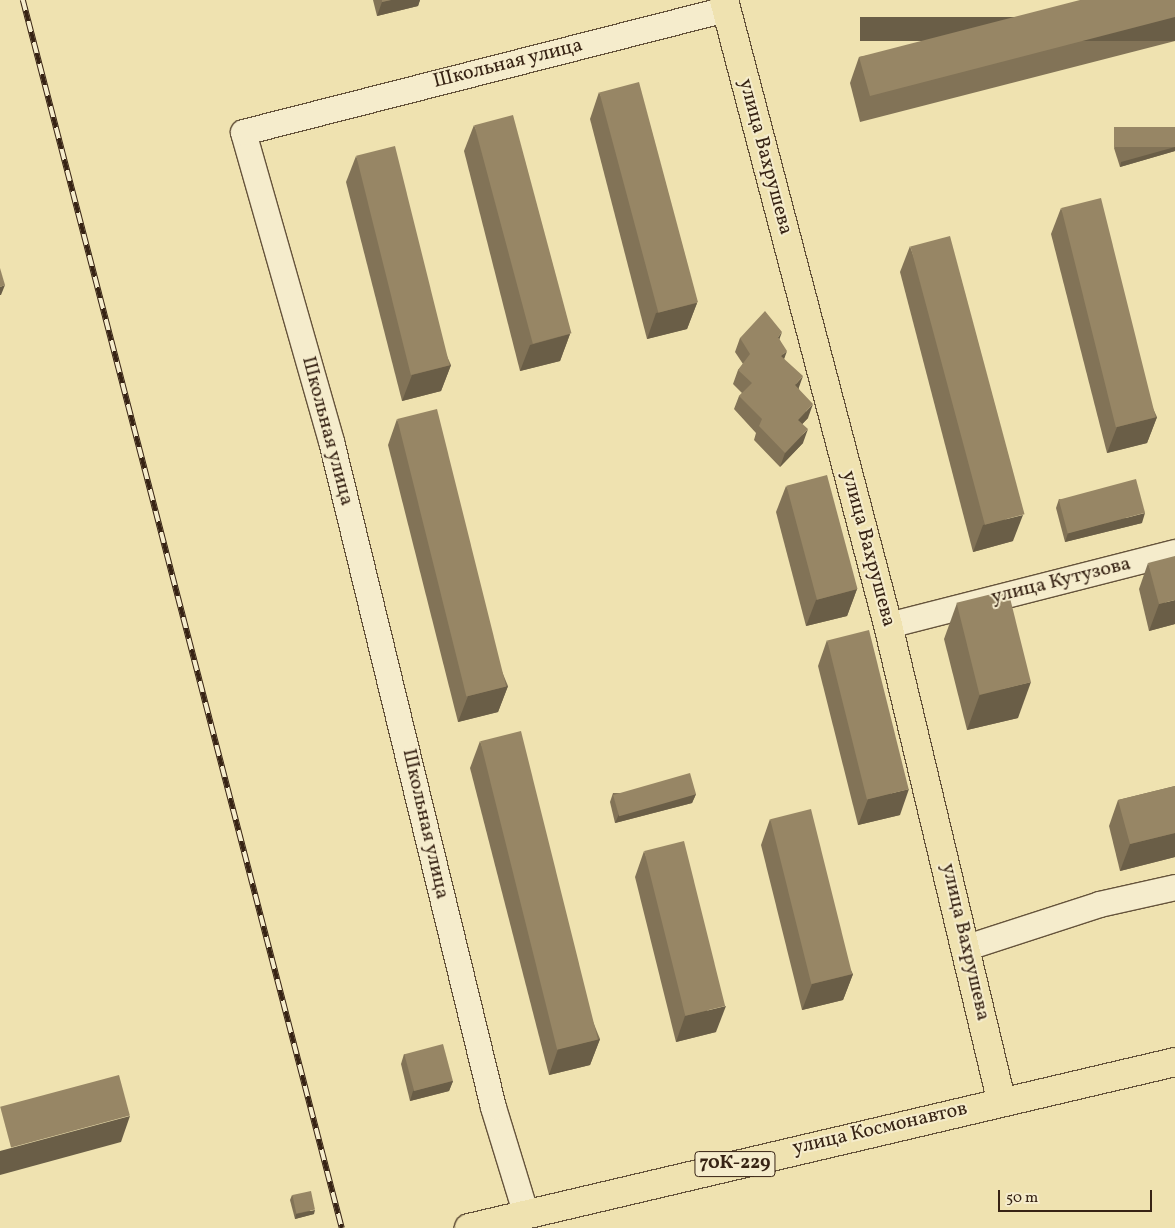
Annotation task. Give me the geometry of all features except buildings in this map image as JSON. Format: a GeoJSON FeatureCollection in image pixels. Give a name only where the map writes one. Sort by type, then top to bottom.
{"type":"FeatureCollection","features":[{"type":"Feature","properties":{"kind":"main road","name":"улица Вахрушева"},"geometry":{"type":"LineString","coordinates":[[725,4],[888,626],[967,947],[1001,1100]]}},
{"type":"Feature","properties":{"kind":"main road","name":"улица Космонавтов"},"geometry":{"type":"LineString","coordinates":[[469,1228],[1001,1100],[1175,1062]]}},
{"type":"Feature","properties":{"kind":"street","name":"Школьная улица"},"geometry":{"type":"LineString","coordinates":[[526,1215],[493,1107],[331,441],[242,132],[725,4]]}},
{"type":"Feature","properties":{"kind":"street","name":"улица Кутузова"},"geometry":{"type":"LineString","coordinates":[[888,626],[1175,552]]}},
{"type":"Feature","properties":{"kind":"street"},"geometry":{"type":"LineString","coordinates":[[967,947],[1100,904],[1175,887]]}},
{"type":"Feature","properties":{"kind":"railway"},"geometry":{"type":"LineString","coordinates":[[23,0],[342,1228]]}}]}
